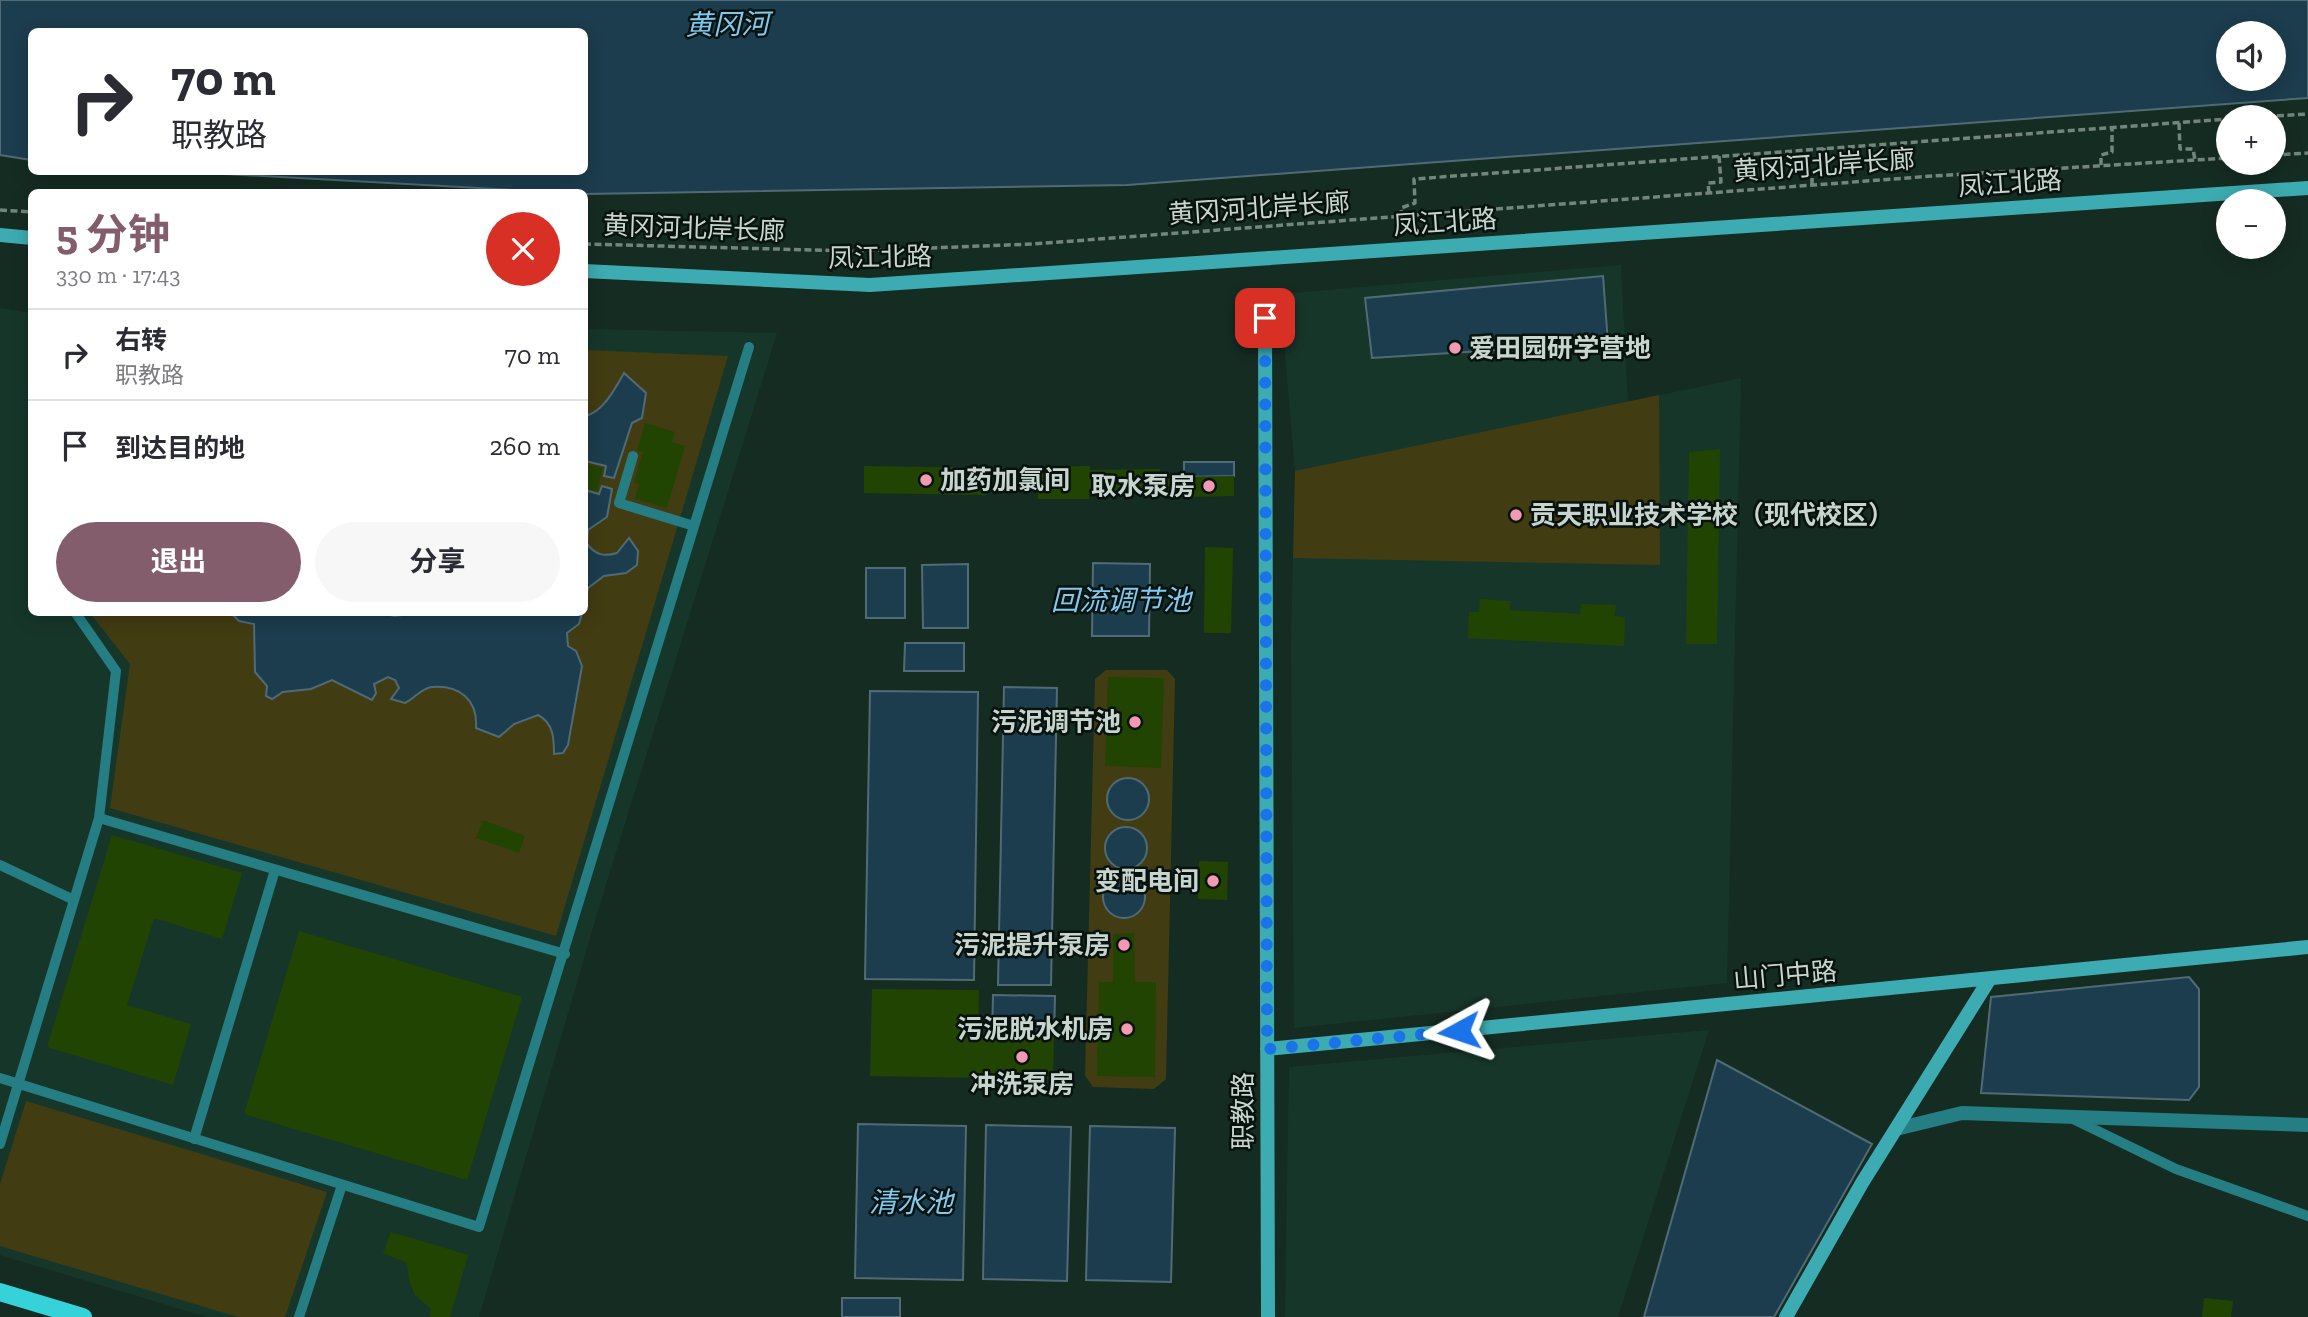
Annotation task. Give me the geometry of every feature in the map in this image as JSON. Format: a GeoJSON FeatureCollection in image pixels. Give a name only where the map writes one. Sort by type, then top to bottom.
{"type":"FeatureCollection","features":[{"type":"Feature","properties":{"kind":"main road"},"geometry":{"type":"LineString","coordinates":[[0,1292],[83,1317]]}},
{"type":"Feature","properties":{"kind":"street","name":"凤江北路"},"geometry":{"type":"LineString","coordinates":[[588,271],[870,285],[2308,188]]}},
{"type":"Feature","properties":{"kind":"street"},"geometry":{"type":"LineString","coordinates":[[0,235],[28,238]]}},
{"type":"Feature","properties":{"kind":"street","name":"职教路"},"geometry":{"type":"LineString","coordinates":[[1265,318],[1268,1317]]}},
{"type":"Feature","properties":{"kind":"street","name":"山门中路"},"geometry":{"type":"LineString","coordinates":[[1267,1049],[2308,947]]}},
{"type":"Feature","properties":{"kind":"street"},"geometry":{"type":"LineString","coordinates":[[1786,1317],[1896,1129],[1989,980]]}},
{"type":"Feature","properties":{"kind":"street"},"geometry":{"type":"LineString","coordinates":[[1896,1129],[1962,1113],[2308,1125]]}},
{"type":"Feature","properties":{"kind":"lane"},"geometry":{"type":"LineString","coordinates":[[0,1077],[479,1227],[565,954],[748,347]]}},
{"type":"Feature","properties":{"kind":"lane"},"geometry":{"type":"LineString","coordinates":[[633,456],[619,503],[694,526]]}},
{"type":"Feature","properties":{"kind":"lane"},"geometry":{"type":"LineString","coordinates":[[0,1144],[99,818],[117,671],[78,616]]}},
{"type":"Feature","properties":{"kind":"lane"},"geometry":{"type":"LineString","coordinates":[[99,818],[565,954]]}},
{"type":"Feature","properties":{"kind":"lane"},"geometry":{"type":"LineString","coordinates":[[0,865],[74,900]]}},
{"type":"Feature","properties":{"kind":"lane"},"geometry":{"type":"LineString","coordinates":[[194,1139],[275,870]]}},
{"type":"Feature","properties":{"kind":"lane"},"geometry":{"type":"LineString","coordinates":[[2068,1116],[2176,1169],[2308,1216]]}},
{"type":"Feature","properties":{"kind":"lane"},"geometry":{"type":"LineString","coordinates":[[299,1317],[342,1185]]}},
{"type":"Feature","properties":{"kind":"path"},"geometry":{"type":"LineString","coordinates":[[2286,115],[2308,114]]}},
{"type":"Feature","properties":{"kind":"path"},"geometry":{"type":"LineString","coordinates":[[1402,217],[1401,208],[1415,203],[1414,179],[2216,120]]}},
{"type":"Feature","properties":{"kind":"path"},"geometry":{"type":"LineString","coordinates":[[2179,123],[2180,149],[2193,149],[2195,160]]}},
{"type":"Feature","properties":{"kind":"path"},"geometry":{"type":"LineString","coordinates":[[2101,166],[2101,155],[2112,152],[2112,128]]}},
{"type":"Feature","properties":{"kind":"path"},"geometry":{"type":"LineString","coordinates":[[1812,185],[1812,174],[1825,171],[1824,148]]}},
{"type":"Feature","properties":{"kind":"path"},"geometry":{"type":"LineString","coordinates":[[2286,154],[2308,153]]}},
{"type":"Feature","properties":{"kind":"path"},"geometry":{"type":"LineString","coordinates":[[1709,193],[1708,183],[1721,182],[1719,156]]}},
{"type":"Feature","properties":{"kind":"path","name":"黄冈河北岸长廊"},"geometry":{"type":"LineString","coordinates":[[588,244],[852,251],[1033,244],[1812,185],[2216,159]]}},
{"type":"Feature","properties":{"kind":"path"},"geometry":{"type":"LineString","coordinates":[[0,210],[28,212]]}},
{"type":"Feature","properties":{"kind":"shaded area"},"geometry":{"type":"Polygon","coordinates":[[[1621,265],[1628,402],[1741,378],[1727,983],[1294,1028],[1291,645],[1295,471],[1280,294],[1621,265]]]}},
{"type":"Feature","properties":{"kind":"shaded area"},"geometry":{"type":"Polygon","coordinates":[[[0,308],[28,313],[28,616],[588,616],[588,329],[777,333],[600,904],[479,1317],[207,1317],[0,1255],[0,308]]]}},
{"type":"Feature","properties":{"kind":"shaded area"},"geometry":{"type":"Polygon","coordinates":[[[588,350],[728,356],[556,936],[110,808],[130,664],[92,616],[588,616],[588,350]]]}},
{"type":"Feature","properties":{"kind":"shaded area"},"geometry":{"type":"Polygon","coordinates":[[[1659,395],[1660,565],[1293,558],[1295,471],[1659,395]]]}},
{"type":"Feature","properties":{"kind":"shaded area"},"geometry":{"type":"Polygon","coordinates":[[[1106,670],[1167,670],[1175,679],[1166,1079],[1154,1089],[1093,1087],[1085,1076],[1095,679],[1106,670]]]}},
{"type":"Feature","properties":{"kind":"shaded area"},"geometry":{"type":"Polygon","coordinates":[[[1709,1030],[1618,1317],[1285,1317],[1289,1067],[1709,1030]]]}},
{"type":"Feature","properties":{"kind":"shaded area"},"geometry":{"type":"Polygon","coordinates":[[[26,1101],[327,1192],[285,1317],[238,1317],[0,1246],[0,1184],[26,1101]]]}},
{"type":"Feature","properties":{"kind":"water","name":"黄冈河"},"geometry":{"type":"Polygon","coordinates":[[[0,0],[2308,0],[2308,98],[1127,185],[588,194],[588,189],[495,189],[244,175],[588,175],[588,28],[28,28],[28,160],[0,155],[0,0]]]}},
{"type":"Feature","properties":{"kind":"water"},"geometry":{"type":"Polygon","coordinates":[[[1603,276],[1608,343],[1372,358],[1365,298],[1603,276]]]}},
{"type":"Feature","properties":{"kind":"water"},"geometry":{"type":"Polygon","coordinates":[[[624,373],[646,393],[642,418],[632,423],[614,478],[604,476],[606,466],[588,462],[588,415],[603,405],[624,373]]]}},
{"type":"Feature","properties":{"kind":"water"},"geometry":{"type":"Polygon","coordinates":[[[1184,462],[1234,462],[1234,476],[1184,477],[1184,462]]]}},
{"type":"Feature","properties":{"kind":"water"},"geometry":{"type":"Polygon","coordinates":[[[602,486],[612,489],[607,517],[588,530],[588,491],[599,494],[602,486]]]}},
{"type":"Feature","properties":{"kind":"water"},"geometry":{"type":"Polygon","coordinates":[[[629,538],[638,551],[637,565],[626,573],[604,576],[588,588],[588,545],[597,553],[608,555],[617,553],[629,538]]]}},
{"type":"Feature","properties":{"kind":"water","name":"回流调节池"},"geometry":{"type":"Polygon","coordinates":[[[1093,563],[1150,564],[1149,636],[1092,636],[1093,563]]]}},
{"type":"Feature","properties":{"kind":"water"},"geometry":{"type":"Polygon","coordinates":[[[968,564],[968,628],[923,628],[922,565],[968,564]]]}},
{"type":"Feature","properties":{"kind":"water"},"geometry":{"type":"Polygon","coordinates":[[[866,568],[905,568],[905,618],[866,618],[866,568]]]}},
{"type":"Feature","properties":{"kind":"water"},"geometry":{"type":"Polygon","coordinates":[[[234,616],[581,616],[579,624],[567,633],[568,646],[576,651],[582,666],[568,745],[563,753],[554,754],[552,731],[547,722],[538,715],[514,724],[499,737],[476,728],[476,718],[470,702],[465,696],[451,689],[428,688],[405,703],[391,699],[399,688],[395,680],[388,677],[374,684],[376,693],[372,700],[332,680],[311,689],[283,692],[272,699],[266,696],[267,686],[255,672],[254,624],[239,621],[234,616]]]}},
{"type":"Feature","properties":{"kind":"water"},"geometry":{"type":"Polygon","coordinates":[[[905,643],[964,643],[964,671],[904,671],[905,643]]]}},
{"type":"Feature","properties":{"kind":"water"},"geometry":{"type":"Polygon","coordinates":[[[1004,687],[1057,688],[1051,985],[998,985],[1004,687]]]}},
{"type":"Feature","properties":{"kind":"water"},"geometry":{"type":"Polygon","coordinates":[[[870,691],[978,692],[974,980],[865,979],[870,691]]]}},
{"type":"Feature","properties":{"kind":"water"},"geometry":{"type":"Polygon","coordinates":[[[1128,778],[1143,784],[1149,799],[1143,814],[1128,820],[1113,814],[1107,799],[1113,784],[1128,778]]]}},
{"type":"Feature","properties":{"kind":"water"},"geometry":{"type":"Polygon","coordinates":[[[1126,827],[1141,833],[1147,848],[1141,863],[1126,869],[1111,863],[1105,848],[1111,833],[1126,827]]]}},
{"type":"Feature","properties":{"kind":"water"},"geometry":{"type":"Polygon","coordinates":[[[1124,876],[1139,882],[1145,897],[1139,912],[1124,918],[1109,912],[1103,897],[1109,882],[1124,876]]]}},
{"type":"Feature","properties":{"kind":"water"},"geometry":{"type":"Polygon","coordinates":[[[2189,977],[2199,989],[2199,1087],[2189,1100],[1981,1093],[1991,997],[2189,977]]]}},
{"type":"Feature","properties":{"kind":"water"},"geometry":{"type":"Polygon","coordinates":[[[993,995],[1055,996],[1054,1037],[992,1036],[993,995]]]}},
{"type":"Feature","properties":{"kind":"water"},"geometry":{"type":"Polygon","coordinates":[[[1717,1060],[1872,1144],[1774,1317],[1644,1317],[1717,1060]]]}},
{"type":"Feature","properties":{"kind":"water","name":"清水池"},"geometry":{"type":"Polygon","coordinates":[[[858,1124],[966,1126],[963,1280],[855,1278],[858,1124]]]}},
{"type":"Feature","properties":{"kind":"water","name":"清水池"},"geometry":{"type":"Polygon","coordinates":[[[986,1125],[1071,1127],[1067,1281],[983,1279],[986,1125]]]}},
{"type":"Feature","properties":{"kind":"water"},"geometry":{"type":"Polygon","coordinates":[[[1090,1126],[1175,1128],[1171,1282],[1086,1280],[1090,1126]]]}},
{"type":"Feature","properties":{"kind":"water"},"geometry":{"type":"Polygon","coordinates":[[[842,1298],[900,1298],[900,1317],[842,1317],[842,1298]]]}},
{"type":"Feature","properties":{"kind":"building"},"geometry":{"type":"Polygon","coordinates":[[[645,423],[675,432],[672,442],[685,446],[667,508],[635,499],[639,484],[634,483],[643,452],[637,450],[645,423]]]}},
{"type":"Feature","properties":{"kind":"building"},"geometry":{"type":"Polygon","coordinates":[[[1720,449],[1717,644],[1686,644],[1689,452],[1720,449]]]}},
{"type":"Feature","properties":{"kind":"building"},"geometry":{"type":"Polygon","coordinates":[[[588,465],[603,468],[597,491],[588,489],[588,465]]]}},
{"type":"Feature","properties":{"kind":"building","name":"加药加氯间"},"geometry":{"type":"Polygon","coordinates":[[[864,466],[988,468],[987,495],[864,493],[864,466]]]}},
{"type":"Feature","properties":{"kind":"building"},"geometry":{"type":"Polygon","coordinates":[[[1090,466],[1090,470],[1160,469],[1160,477],[1234,476],[1234,496],[1184,497],[1184,492],[1089,493],[1089,499],[1038,499],[1038,467],[1090,466]]]}},
{"type":"Feature","properties":{"kind":"building"},"geometry":{"type":"Polygon","coordinates":[[[1205,547],[1233,548],[1231,633],[1204,633],[1205,547]]]}},
{"type":"Feature","properties":{"kind":"building"},"geometry":{"type":"Polygon","coordinates":[[[1480,599],[1510,601],[1510,610],[1580,614],[1581,604],[1616,605],[1614,616],[1625,617],[1624,646],[1468,638],[1469,612],[1479,612],[1480,599]]]}},
{"type":"Feature","properties":{"kind":"building","name":"污泥调节池"},"geometry":{"type":"Polygon","coordinates":[[[1108,677],[1164,678],[1161,768],[1105,766],[1108,677]]]}},
{"type":"Feature","properties":{"kind":"building"},"geometry":{"type":"Polygon","coordinates":[[[483,820],[525,836],[519,853],[476,838],[483,820]]]}},
{"type":"Feature","properties":{"kind":"building"},"geometry":{"type":"Polygon","coordinates":[[[112,835],[242,873],[222,939],[154,918],[127,1005],[191,1024],[173,1085],[47,1047],[112,835]]]}},
{"type":"Feature","properties":{"kind":"building","name":"变配电间"},"geometry":{"type":"Polygon","coordinates":[[[1199,861],[1228,862],[1227,900],[1198,899],[1199,861]]]}},
{"type":"Feature","properties":{"kind":"building"},"geometry":{"type":"Polygon","coordinates":[[[299,931],[522,997],[467,1180],[244,1114],[299,931]]]}},
{"type":"Feature","properties":{"kind":"building","name":"污泥脱水机房"},"geometry":{"type":"Polygon","coordinates":[[[1134,933],[1135,982],[1156,982],[1155,1077],[1097,1076],[1099,982],[1113,982],[1113,934],[1134,933]]]}},
{"type":"Feature","properties":{"kind":"building"},"geometry":{"type":"Polygon","coordinates":[[[872,989],[979,990],[978,1036],[1054,1037],[1053,1079],[870,1076],[872,989]]]}},
{"type":"Feature","properties":{"kind":"building"},"geometry":{"type":"Polygon","coordinates":[[[391,1232],[468,1255],[450,1317],[430,1317],[431,1309],[415,1295],[409,1280],[407,1263],[383,1253],[391,1232]]]}},
{"type":"Feature","properties":{"kind":"building"},"geometry":{"type":"Polygon","coordinates":[[[2204,1298],[2233,1301],[2231,1317],[2202,1317],[2204,1298]]]}},
{"type":"Feature","properties":{"kind":"place","name":"爱田园研学营地"},"geometry":{"type":"Point","coordinates":[1455,348]}},
{"type":"Feature","properties":{"kind":"place","name":"加药加氯间"},"geometry":{"type":"Point","coordinates":[926,480]}},
{"type":"Feature","properties":{"kind":"place","name":"取水泵房"},"geometry":{"type":"Point","coordinates":[1209,486]}},
{"type":"Feature","properties":{"kind":"place","name":"贡天职业技术学校（现代校区）"},"geometry":{"type":"Point","coordinates":[1516,515]}},
{"type":"Feature","properties":{"kind":"place","name":"污泥调节池"},"geometry":{"type":"Point","coordinates":[1135,722]}},
{"type":"Feature","properties":{"kind":"place","name":"变配电间"},"geometry":{"type":"Point","coordinates":[1213,881]}},
{"type":"Feature","properties":{"kind":"place","name":"污泥提升泵房"},"geometry":{"type":"Point","coordinates":[1124,945]}},
{"type":"Feature","properties":{"kind":"place","name":"污泥脱水机房"},"geometry":{"type":"Point","coordinates":[1127,1029]}},
{"type":"Feature","properties":{"kind":"place","name":"冲洗泵房"},"geometry":{"type":"Point","coordinates":[1022,1057]}},
{"type":"Feature","properties":{"kind":"route"},"geometry":{"type":"LineString","coordinates":[[1265,318],[1267,1049],[1459,1031]]}}]}
